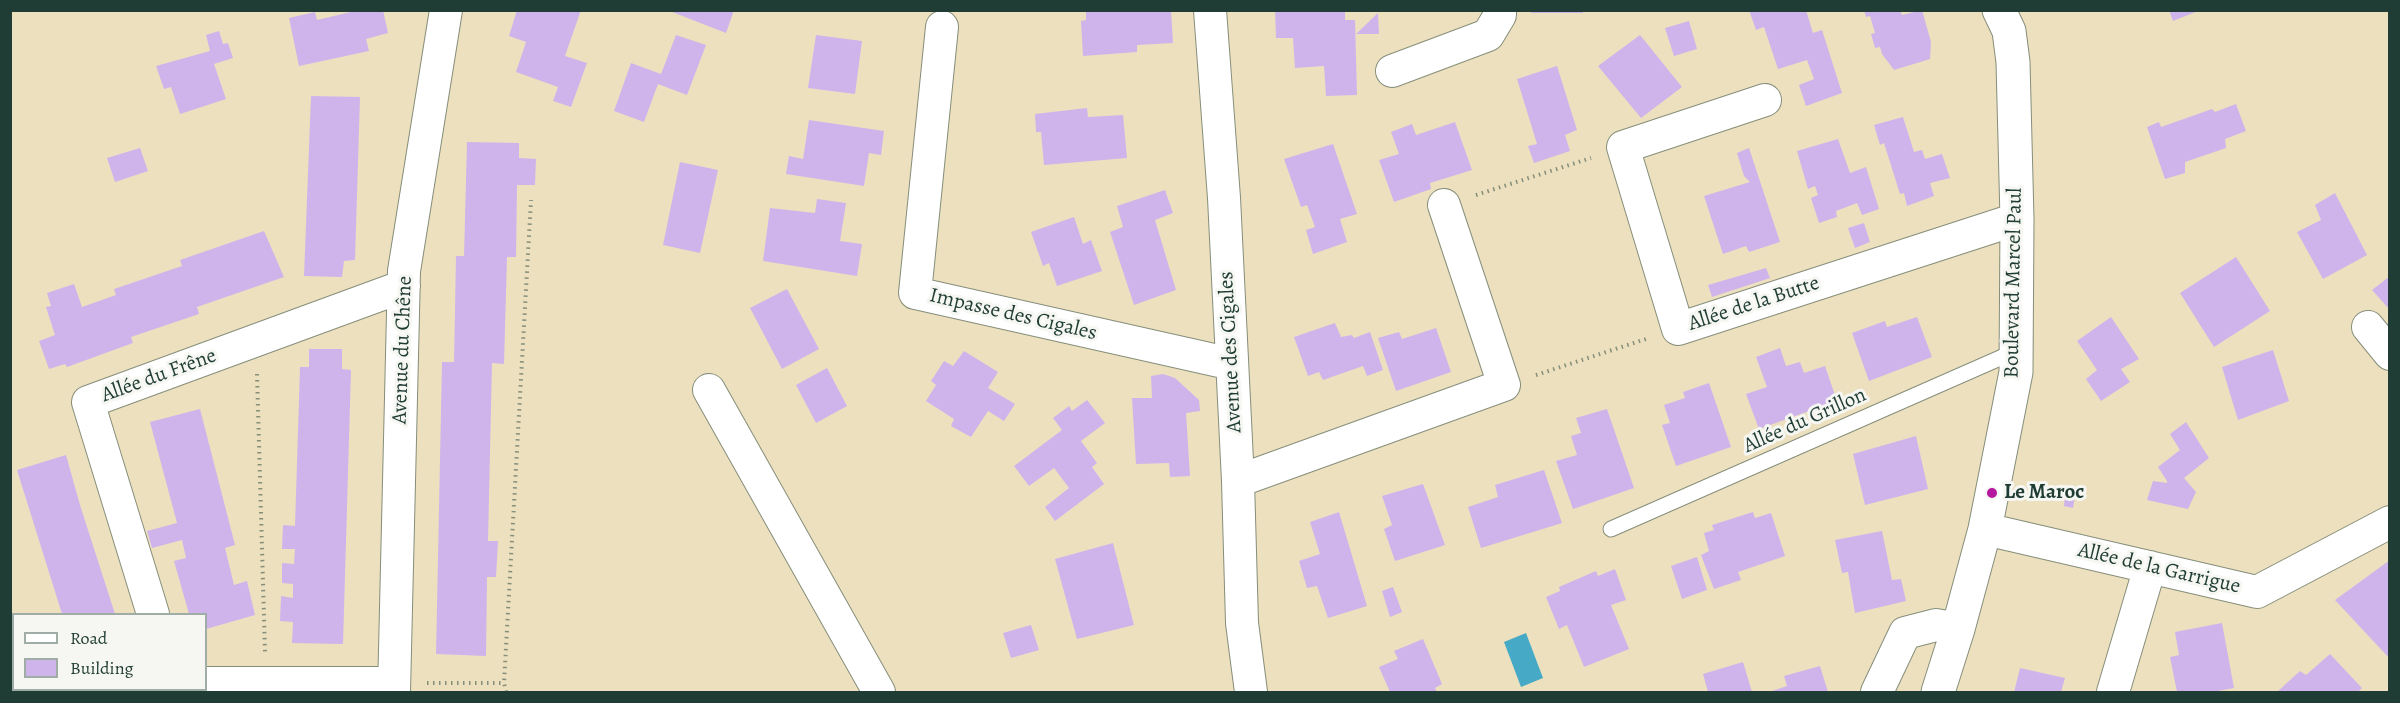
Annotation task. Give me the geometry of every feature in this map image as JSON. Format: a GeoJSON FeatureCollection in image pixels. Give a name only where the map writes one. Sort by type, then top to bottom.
{"type":"FeatureCollection","features":[{"type":"Feature","properties":{"kind":"street","name":"Avenue du Chêne"},"geometry":{"type":"LineString","coordinates":[[394,688],[404,272],[446,10]]}},
{"type":"Feature","properties":{"kind":"street","name":"Avenue des Cigales"},"geometry":{"type":"LineString","coordinates":[[1210,10],[1224,198],[1238,482],[1242,623],[1251,693]]}},
{"type":"Feature","properties":{"kind":"street"},"geometry":{"type":"LineString","coordinates":[[1392,71],[1488,35],[1500,15],[1500,10]]}},
{"type":"Feature","properties":{"kind":"street","name":"Boulevard Marcel Paul"},"geometry":{"type":"LineString","coordinates":[[1938,693],[1985,529],[2016,372],[2017,219],[2013,62],[2008,30],[1998,10]]}},
{"type":"Feature","properties":{"kind":"street","name":"Impasse des Cigales"},"geometry":{"type":"LineString","coordinates":[[942,27],[915,293],[1232,364]]}},
{"type":"Feature","properties":{"kind":"street"},"geometry":{"type":"LineString","coordinates":[[1623,147],[1765,100]]}},
{"type":"Feature","properties":{"kind":"street","name":"Allée de la Butte"},"geometry":{"type":"LineString","coordinates":[[1623,147],[1678,328],[2017,219]]}},
{"type":"Feature","properties":{"kind":"street"},"geometry":{"type":"LineString","coordinates":[[1238,482],[1504,385],[1444,205]]}},
{"type":"Feature","properties":{"kind":"street","name":"Allée du Frêne"},"geometry":{"type":"LineString","coordinates":[[152,613],[88,402],[404,286]]}},
{"type":"Feature","properties":{"kind":"street"},"geometry":{"type":"LineString","coordinates":[[2368,327],[2390,354]]}},
{"type":"Feature","properties":{"kind":"street"},"geometry":{"type":"LineString","coordinates":[[709,390],[879,693]]}},
{"type":"Feature","properties":{"kind":"street","name":"Allée de la Garrigue"},"geometry":{"type":"LineString","coordinates":[[1985,529],[2257,592],[2390,522]]}},
{"type":"Feature","properties":{"kind":"street"},"geometry":{"type":"LineString","coordinates":[[2113,693],[2150,567]]}},
{"type":"Feature","properties":{"kind":"street"},"geometry":{"type":"LineString","coordinates":[[1877,693],[1905,633],[1936,625],[1958,629]]}},
{"type":"Feature","properties":{"kind":"street"},"geometry":{"type":"LineString","coordinates":[[207,683],[394,688]]}},
{"type":"Feature","properties":{"kind":"lane","name":"Allée du Grillon"},"geometry":{"type":"LineString","coordinates":[[1611,529],[2016,351]]}},
{"type":"Feature","properties":{"kind":"path"},"geometry":{"type":"LineString","coordinates":[[1444,205],[1623,147]]}},
{"type":"Feature","properties":{"kind":"path"},"geometry":{"type":"LineString","coordinates":[[506,693],[504,683],[531,200]]}},
{"type":"Feature","properties":{"kind":"path"},"geometry":{"type":"LineString","coordinates":[[1504,385],[1678,328]]}},
{"type":"Feature","properties":{"kind":"path"},"geometry":{"type":"LineString","coordinates":[[256,340],[266,683]]}},
{"type":"Feature","properties":{"kind":"path"},"geometry":{"type":"LineString","coordinates":[[394,688],[504,683]]}},
{"type":"Feature","properties":{"kind":"water"},"geometry":{"type":"Polygon","coordinates":[[[1526,633],[1543,678],[1521,687],[1504,642],[1526,633]]]}},
{"type":"Feature","properties":{"kind":"building"},"geometry":{"type":"Polygon","coordinates":[[[359,10],[383,10],[388,33],[366,39],[369,51],[299,66],[289,18],[315,12],[317,20],[359,10]]]}},
{"type":"Feature","properties":{"kind":"building"},"geometry":{"type":"Polygon","coordinates":[[[517,10],[581,10],[565,56],[587,63],[571,107],[553,101],[558,87],[516,72],[526,42],[509,36],[517,10]]]}},
{"type":"Feature","properties":{"kind":"building"},"geometry":{"type":"Polygon","coordinates":[[[667,10],[734,10],[726,33],[667,10]]]}},
{"type":"Feature","properties":{"kind":"building"},"geometry":{"type":"Polygon","coordinates":[[[1086,10],[1171,10],[1173,43],[1137,45],[1137,52],[1083,56],[1081,21],[1086,20],[1086,10]]]}},
{"type":"Feature","properties":{"kind":"building"},"geometry":{"type":"Polygon","coordinates":[[[1275,10],[1345,10],[1345,20],[1355,20],[1357,95],[1326,96],[1324,66],[1295,68],[1293,38],[1276,38],[1275,10]]]}},
{"type":"Feature","properties":{"kind":"building"},"geometry":{"type":"Polygon","coordinates":[[[1531,10],[1583,10],[1583,13],[1531,13],[1531,10]]]}},
{"type":"Feature","properties":{"kind":"building"},"geometry":{"type":"Polygon","coordinates":[[[1749,10],[1806,10],[1813,33],[1822,30],[1842,93],[1806,106],[1799,85],[1814,79],[1807,60],[1778,69],[1764,27],[1756,30],[1749,10]]]}},
{"type":"Feature","properties":{"kind":"building"},"geometry":{"type":"Polygon","coordinates":[[[1864,10],[1900,10],[1902,15],[1922,10],[1931,42],[1930,59],[1894,70],[1882,54],[1880,47],[1875,48],[1871,34],[1875,33],[1870,16],[1866,17],[1864,10]]]}},
{"type":"Feature","properties":{"kind":"building"},"geometry":{"type":"Polygon","coordinates":[[[2169,10],[2198,10],[2198,11],[2173,21],[2169,10]]]}},
{"type":"Feature","properties":{"kind":"building"},"geometry":{"type":"Polygon","coordinates":[[[1378,13],[1379,34],[1356,34],[1378,13]]]}},
{"type":"Feature","properties":{"kind":"building"},"geometry":{"type":"Polygon","coordinates":[[[1689,21],[1697,49],[1674,56],[1665,28],[1689,21]]]}},
{"type":"Feature","properties":{"kind":"building"},"geometry":{"type":"Polygon","coordinates":[[[219,31],[223,44],[228,43],[233,58],[214,64],[226,99],[180,114],[171,87],[164,89],[156,66],[210,51],[206,35],[219,31]]]}},
{"type":"Feature","properties":{"kind":"building"},"geometry":{"type":"Polygon","coordinates":[[[676,35],[706,45],[687,95],[658,84],[644,122],[614,111],[631,63],[661,74],[676,35]]]}},
{"type":"Feature","properties":{"kind":"building"},"geometry":{"type":"Polygon","coordinates":[[[816,35],[862,41],[855,94],[808,88],[816,35]]]}},
{"type":"Feature","properties":{"kind":"building"},"geometry":{"type":"Polygon","coordinates":[[[1640,35],[1682,87],[1641,118],[1598,66],[1640,35]]]}},
{"type":"Feature","properties":{"kind":"building"},"geometry":{"type":"Polygon","coordinates":[[[1557,66],[1577,130],[1565,135],[1570,151],[1534,163],[1528,146],[1537,144],[1517,79],[1557,66]]]}},
{"type":"Feature","properties":{"kind":"building"},"geometry":{"type":"Polygon","coordinates":[[[311,96],[360,97],[355,260],[344,261],[342,277],[304,276],[311,96]]]}},
{"type":"Feature","properties":{"kind":"building"},"geometry":{"type":"Polygon","coordinates":[[[2236,104],[2246,131],[2225,139],[2226,148],[2185,162],[2185,173],[2165,179],[2147,127],[2159,122],[2161,127],[2212,109],[2215,112],[2236,104]]]}},
{"type":"Feature","properties":{"kind":"building"},"geometry":{"type":"Polygon","coordinates":[[[1087,108],[1088,117],[1123,115],[1127,158],[1044,165],[1041,132],[1036,132],[1035,114],[1087,108]]]}},
{"type":"Feature","properties":{"kind":"building"},"geometry":{"type":"Polygon","coordinates":[[[1903,117],[1914,152],[1922,150],[1925,159],[1942,154],[1950,178],[1930,183],[1934,196],[1907,206],[1904,193],[1900,194],[1884,143],[1880,145],[1874,125],[1903,117]]]}},
{"type":"Feature","properties":{"kind":"building"},"geometry":{"type":"Polygon","coordinates":[[[809,120],[884,131],[881,155],[869,153],[864,186],[786,174],[789,156],[803,159],[809,120]]]}},
{"type":"Feature","properties":{"kind":"building"},"geometry":{"type":"Polygon","coordinates":[[[1455,122],[1472,170],[1430,183],[1431,189],[1394,202],[1379,160],[1399,154],[1391,132],[1412,124],[1416,135],[1455,122]]]}},
{"type":"Feature","properties":{"kind":"building"},"geometry":{"type":"Polygon","coordinates":[[[1838,139],[1850,173],[1866,167],[1879,209],[1862,215],[1857,203],[1836,211],[1837,217],[1819,223],[1811,198],[1818,195],[1815,186],[1808,189],[1797,151],[1838,139]]]}},
{"type":"Feature","properties":{"kind":"building"},"geometry":{"type":"Polygon","coordinates":[[[467,142],[519,143],[519,158],[536,159],[535,185],[517,185],[516,257],[507,257],[504,364],[492,363],[488,541],[498,541],[496,577],[487,577],[486,656],[436,654],[442,362],[454,362],[456,256],[464,256],[467,142]]]}},
{"type":"Feature","properties":{"kind":"building"},"geometry":{"type":"Polygon","coordinates":[[[1333,144],[1357,214],[1340,219],[1347,242],[1313,254],[1306,230],[1315,227],[1307,205],[1301,207],[1284,159],[1333,144]]]}},
{"type":"Feature","properties":{"kind":"building"},"geometry":{"type":"Polygon","coordinates":[[[140,148],[148,171],[115,182],[107,158],[140,148]]]}},
{"type":"Feature","properties":{"kind":"building"},"geometry":{"type":"Polygon","coordinates":[[[1749,148],[1780,242],[1749,252],[1746,246],[1723,254],[1704,196],[1750,182],[1744,176],[1737,153],[1749,148]]]}},
{"type":"Feature","properties":{"kind":"building"},"geometry":{"type":"Polygon","coordinates":[[[680,162],[718,170],[700,253],[663,245],[680,162]]]}},
{"type":"Feature","properties":{"kind":"building"},"geometry":{"type":"Polygon","coordinates":[[[1165,190],[1173,213],[1155,220],[1176,290],[1134,305],[1110,232],[1123,227],[1117,206],[1165,190]]]}},
{"type":"Feature","properties":{"kind":"building"},"geometry":{"type":"Polygon","coordinates":[[[2335,193],[2367,255],[2323,279],[2297,232],[2321,220],[2315,205],[2335,193]]]}},
{"type":"Feature","properties":{"kind":"building"},"geometry":{"type":"Polygon","coordinates":[[[817,199],[846,203],[840,241],[862,244],[857,276],[763,261],[770,208],[815,213],[817,199]]]}},
{"type":"Feature","properties":{"kind":"building"},"geometry":{"type":"Polygon","coordinates":[[[1074,217],[1083,244],[1091,240],[1102,271],[1057,286],[1049,263],[1043,266],[1031,232],[1074,217]]]}},
{"type":"Feature","properties":{"kind":"building"},"geometry":{"type":"Polygon","coordinates":[[[1864,223],[1870,242],[1855,248],[1848,228],[1864,223]]]}},
{"type":"Feature","properties":{"kind":"building"},"geometry":{"type":"Polygon","coordinates":[[[264,231],[284,277],[197,307],[199,314],[131,337],[133,343],[67,367],[65,364],[49,369],[39,341],[55,335],[46,307],[51,306],[47,293],[74,284],[82,307],[116,295],[114,289],[182,266],[180,260],[264,231]]]}},
{"type":"Feature","properties":{"kind":"building"},"geometry":{"type":"Polygon","coordinates":[[[2236,257],[2270,311],[2214,347],[2180,293],[2236,257]]]}},
{"type":"Feature","properties":{"kind":"building"},"geometry":{"type":"Polygon","coordinates":[[[1766,268],[1770,278],[1712,297],[1708,285],[1766,268]]]}},
{"type":"Feature","properties":{"kind":"building"},"geometry":{"type":"Polygon","coordinates":[[[2390,276],[2390,310],[2372,290],[2390,276]]]}},
{"type":"Feature","properties":{"kind":"building"},"geometry":{"type":"Polygon","coordinates":[[[787,289],[819,349],[782,369],[750,308],[787,289]]]}},
{"type":"Feature","properties":{"kind":"building"},"geometry":{"type":"Polygon","coordinates":[[[1917,317],[1932,357],[1869,381],[1852,333],[1885,321],[1887,327],[1917,317]]]}},
{"type":"Feature","properties":{"kind":"building"},"geometry":{"type":"Polygon","coordinates":[[[2111,317],[2139,359],[2121,369],[2130,382],[2101,401],[2086,379],[2097,370],[2077,341],[2111,317]]]}},
{"type":"Feature","properties":{"kind":"building"},"geometry":{"type":"Polygon","coordinates":[[[1335,323],[1341,337],[1352,335],[1354,338],[1370,332],[1383,370],[1367,376],[1363,366],[1323,380],[1319,372],[1308,376],[1294,337],[1335,323]]]}},
{"type":"Feature","properties":{"kind":"building"},"geometry":{"type":"Polygon","coordinates":[[[1436,328],[1451,372],[1396,391],[1378,338],[1399,332],[1402,339],[1436,328]]]}},
{"type":"Feature","properties":{"kind":"building"},"geometry":{"type":"Polygon","coordinates":[[[1780,348],[1786,366],[1800,362],[1804,373],[1825,366],[1837,401],[1759,429],[1746,394],[1767,387],[1756,357],[1780,348]]]}},
{"type":"Feature","properties":{"kind":"building"},"geometry":{"type":"Polygon","coordinates":[[[309,349],[342,349],[342,369],[351,370],[343,644],[292,643],[293,622],[280,621],[281,596],[293,598],[293,584],[282,583],[282,563],[294,564],[295,549],[282,549],[283,525],[295,526],[300,367],[309,367],[309,349]]]}},
{"type":"Feature","properties":{"kind":"building"},"geometry":{"type":"Polygon","coordinates":[[[2273,350],[2289,401],[2238,420],[2222,367],[2273,350]]]}},
{"type":"Feature","properties":{"kind":"building"},"geometry":{"type":"Polygon","coordinates":[[[964,351],[998,372],[988,388],[1015,404],[1004,421],[988,411],[971,437],[951,426],[954,419],[926,401],[936,385],[931,381],[944,361],[953,366],[964,351]]]}},
{"type":"Feature","properties":{"kind":"building"},"geometry":{"type":"Polygon","coordinates":[[[827,368],[847,406],[816,423],[796,385],[827,368]]]}},
{"type":"Feature","properties":{"kind":"building"},"geometry":{"type":"Polygon","coordinates":[[[1163,374],[1175,378],[1199,400],[1200,411],[1186,413],[1190,476],[1170,477],[1169,463],[1136,464],[1132,398],[1152,398],[1151,376],[1163,374]]]}},
{"type":"Feature","properties":{"kind":"building"},"geometry":{"type":"Polygon","coordinates":[[[1709,383],[1731,447],[1676,466],[1662,425],[1670,423],[1664,405],[1685,398],[1683,392],[1709,383]]]}},
{"type":"Feature","properties":{"kind":"building"},"geometry":{"type":"Polygon","coordinates":[[[1087,400],[1105,423],[1081,441],[1097,463],[1092,467],[1104,484],[1055,521],[1045,507],[1069,488],[1054,468],[1029,486],[1014,466],[1062,430],[1053,418],[1069,406],[1072,411],[1087,400]]]}},
{"type":"Feature","properties":{"kind":"building"},"geometry":{"type":"Polygon","coordinates":[[[200,409],[235,545],[225,548],[234,585],[247,581],[255,615],[207,629],[207,613],[189,613],[174,561],[186,558],[182,540],[152,548],[147,531],[177,523],[150,422],[200,409]]]}},
{"type":"Feature","properties":{"kind":"building"},"geometry":{"type":"Polygon","coordinates":[[[1607,409],[1634,488],[1573,509],[1556,461],[1577,455],[1571,436],[1581,433],[1576,418],[1607,409]]]}},
{"type":"Feature","properties":{"kind":"building"},"geometry":{"type":"Polygon","coordinates":[[[2186,422],[2209,458],[2184,478],[2196,492],[2188,509],[2147,500],[2153,481],[2167,483],[2158,467],[2180,450],[2170,434],[2186,422]]]}},
{"type":"Feature","properties":{"kind":"building"},"geometry":{"type":"Polygon","coordinates":[[[1916,436],[1928,489],[1865,505],[1853,454],[1916,436]]]}},
{"type":"Feature","properties":{"kind":"building"},"geometry":{"type":"Polygon","coordinates":[[[66,455],[115,613],[62,613],[17,470],[66,455]]]}},
{"type":"Feature","properties":{"kind":"building"},"geometry":{"type":"Polygon","coordinates":[[[1544,470],[1562,523],[1481,548],[1468,507],[1498,497],[1495,485],[1544,470]]]}},
{"type":"Feature","properties":{"kind":"building"},"geometry":{"type":"Polygon","coordinates":[[[1423,484],[1445,545],[1395,561],[1384,529],[1392,525],[1382,496],[1423,484]]]}},
{"type":"Feature","properties":{"kind":"building"},"geometry":{"type":"Polygon","coordinates":[[[2065,496],[2075,497],[2073,508],[2064,506],[2065,496]]]}},
{"type":"Feature","properties":{"kind":"building"},"geometry":{"type":"Polygon","coordinates":[[[1339,512],[1367,606],[1328,618],[1317,586],[1307,588],[1299,561],[1320,554],[1310,522],[1339,512]]]}},
{"type":"Feature","properties":{"kind":"building"},"geometry":{"type":"Polygon","coordinates":[[[1753,512],[1755,518],[1771,513],[1785,556],[1738,572],[1741,580],[1714,589],[1701,555],[1709,551],[1704,533],[1714,530],[1712,525],[1753,512]]]}},
{"type":"Feature","properties":{"kind":"building"},"geometry":{"type":"Polygon","coordinates":[[[1882,531],[1892,580],[1901,579],[1906,601],[1855,613],[1848,572],[1842,573],[1835,540],[1882,531]]]}},
{"type":"Feature","properties":{"kind":"building"},"geometry":{"type":"Polygon","coordinates":[[[1113,543],[1134,625],[1077,639],[1055,559],[1113,543]]]}},
{"type":"Feature","properties":{"kind":"building"},"geometry":{"type":"Polygon","coordinates":[[[1697,557],[1707,590],[1682,599],[1671,566],[1697,557]]]}},
{"type":"Feature","properties":{"kind":"building"},"geometry":{"type":"Polygon","coordinates":[[[2390,560],[2390,659],[2335,600],[2390,560]]]}},
{"type":"Feature","properties":{"kind":"building"},"geometry":{"type":"Polygon","coordinates":[[[1615,569],[1626,600],[1611,605],[1629,649],[1584,667],[1567,625],[1559,629],[1546,597],[1560,591],[1559,587],[1596,571],[1598,576],[1615,569]]]}},
{"type":"Feature","properties":{"kind":"building"},"geometry":{"type":"Polygon","coordinates":[[[1393,587],[1402,612],[1390,617],[1382,591],[1393,587]]]}},
{"type":"Feature","properties":{"kind":"building"},"geometry":{"type":"Polygon","coordinates":[[[2222,623],[2234,688],[2218,692],[2177,692],[2170,657],[2179,655],[2175,632],[2222,623]]]}},
{"type":"Feature","properties":{"kind":"building"},"geometry":{"type":"Polygon","coordinates":[[[1031,625],[1039,650],[1011,658],[1003,633],[1031,625]]]}},
{"type":"Feature","properties":{"kind":"building"},"geometry":{"type":"Polygon","coordinates":[[[1423,639],[1442,684],[1435,688],[1437,692],[1390,692],[1379,667],[1398,659],[1394,651],[1423,639]]]}},
{"type":"Feature","properties":{"kind":"building"},"geometry":{"type":"Polygon","coordinates":[[[2330,654],[2362,688],[2358,692],[2277,692],[2300,671],[2306,675],[2330,654]]]}},
{"type":"Feature","properties":{"kind":"building"},"geometry":{"type":"Polygon","coordinates":[[[1743,662],[1752,692],[1708,692],[1703,674],[1743,662]]]}},
{"type":"Feature","properties":{"kind":"building"},"geometry":{"type":"Polygon","coordinates":[[[1820,666],[1828,692],[1769,692],[1787,686],[1784,676],[1820,666]]]}},
{"type":"Feature","properties":{"kind":"building"},"geometry":{"type":"Polygon","coordinates":[[[2020,668],[2065,678],[2061,692],[2014,692],[2020,668]]]}},
{"type":"Feature","properties":{"kind":"building"},"geometry":{"type":"Polygon","coordinates":[[[86,691],[138,692],[86,692],[86,691]]]}},
{"type":"Feature","properties":{"kind":"place","name":"Le Maroc"},"geometry":{"type":"Point","coordinates":[1992,493]}}]}
